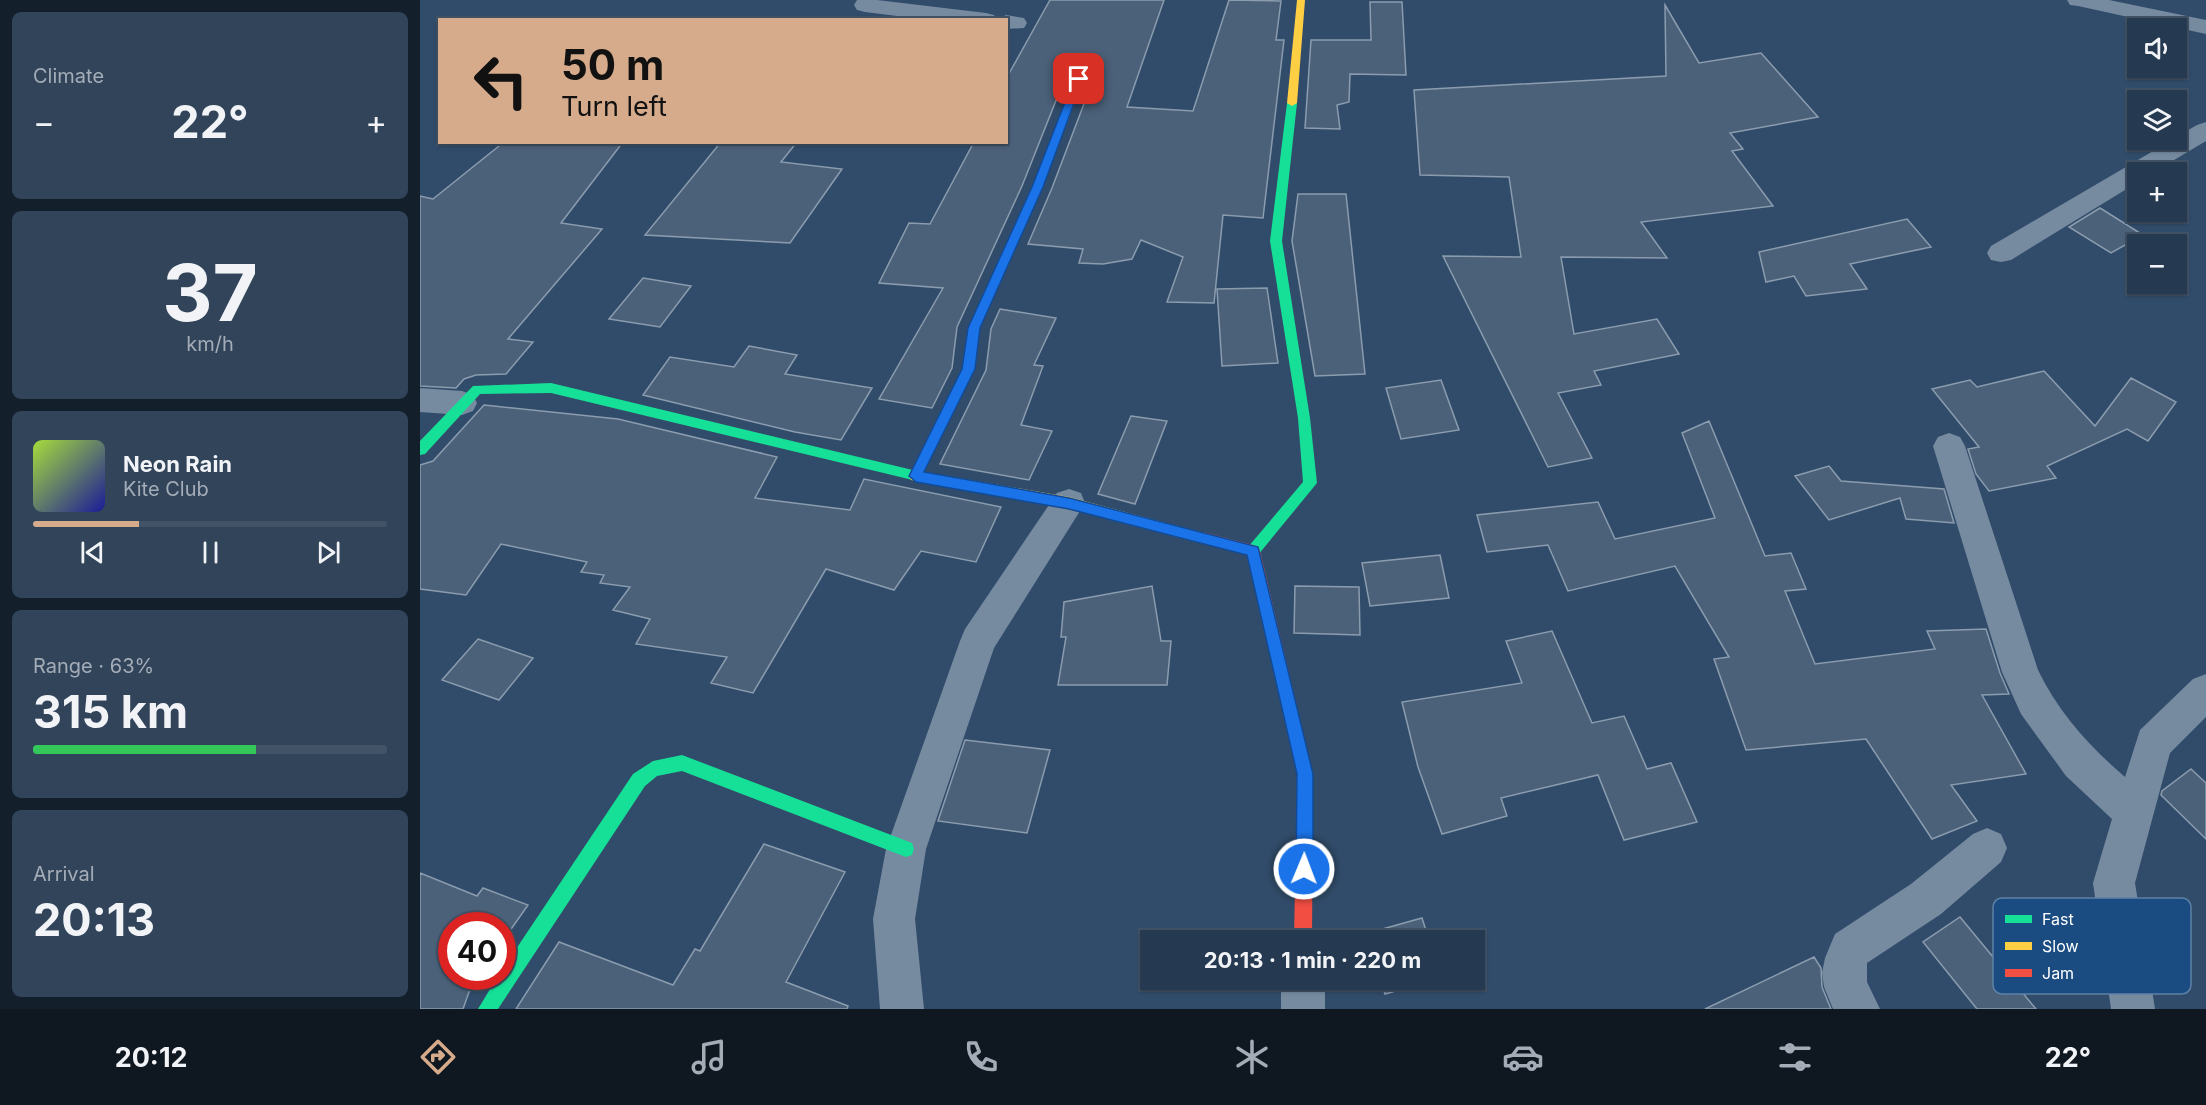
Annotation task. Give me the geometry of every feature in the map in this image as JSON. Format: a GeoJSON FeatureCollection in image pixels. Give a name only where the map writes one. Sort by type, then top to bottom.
{"type":"FeatureCollection","features":[{"type":"Feature","properties":{"kind":"street"},"geometry":{"type":"LineString","coordinates":[[1253,551],[1310,483],[1304,418],[1276,241],[1288,146],[1301,0]]}},
{"type":"Feature","properties":{"kind":"street"},"geometry":{"type":"LineString","coordinates":[[2078,0],[2206,27]]}},
{"type":"Feature","properties":{"kind":"street"},"geometry":{"type":"LineString","coordinates":[[862,8],[966,18]]}},
{"type":"Feature","properties":{"kind":"street"},"geometry":{"type":"LineString","coordinates":[[916,476],[969,369],[974,328],[1037,187],[1079,79]]}},
{"type":"Feature","properties":{"kind":"street"},"geometry":{"type":"LineString","coordinates":[[2001,253],[2206,130]]}},
{"type":"Feature","properties":{"kind":"street"},"geometry":{"type":"LineString","coordinates":[[420,450],[477,389],[551,388],[916,476],[1069,503],[1253,551]]}},
{"type":"Feature","properties":{"kind":"street"},"geometry":{"type":"LineString","coordinates":[[420,400],[462,403]]}},
{"type":"Feature","properties":{"kind":"street"},"geometry":{"type":"LineString","coordinates":[[1949,446],[2020,672],[2034,702],[2080,763],[2134,812]]}},
{"type":"Feature","properties":{"kind":"street"},"geometry":{"type":"LineString","coordinates":[[902,1009],[894,919],[906,849],[978,641],[1069,503]]}},
{"type":"Feature","properties":{"kind":"street"},"geometry":{"type":"LineString","coordinates":[[1253,551],[1305,774],[1303,930]]}},
{"type":"Feature","properties":{"kind":"street"},"geometry":{"type":"LineString","coordinates":[[2116,898],[2114,883],[2154,743],[2202,702]]}},
{"type":"Feature","properties":{"kind":"street"},"geometry":{"type":"LineString","coordinates":[[487,1009],[639,780],[652,769],[682,763],[906,849]]}},
{"type":"Feature","properties":{"kind":"street"},"geometry":{"type":"LineString","coordinates":[[1858,1009],[1842,975],[1850,949],[1926,899],[1988,848]]}},
{"type":"Feature","properties":{"kind":"street"},"geometry":{"type":"LineString","coordinates":[[1303,990],[1303,1009]]}},
{"type":"Feature","properties":{"kind":"street"},"geometry":{"type":"LineString","coordinates":[[2131,994],[2133,1009]]}},
{"type":"Feature","properties":{"kind":"building"},"geometry":{"type":"Polygon","coordinates":[[[1050,0],[1164,0],[1127,107],[1193,111],[1229,0],[1281,1],[1276,40],[1284,40],[1263,218],[1223,215],[1214,303],[1167,302],[1183,257],[1141,240],[1132,259],[1103,264],[1079,263],[1083,249],[1028,244],[1093,80],[1088,72],[1080,70],[1070,72],[1065,78],[1022,186],[957,327],[952,368],[932,408],[879,399],[943,288],[879,283],[909,223],[930,224],[973,144],[1008,144],[1008,75],[1050,0]]]}},
{"type":"Feature","properties":{"kind":"building"},"geometry":{"type":"Polygon","coordinates":[[[1370,2],[1402,2],[1406,75],[1350,74],[1349,102],[1337,105],[1340,129],[1305,128],[1311,40],[1371,40],[1370,2]]]}},
{"type":"Feature","properties":{"kind":"building"},"geometry":{"type":"Polygon","coordinates":[[[1665,5],[1699,63],[1761,53],[1818,117],[1730,133],[1743,149],[1732,151],[1773,206],[1641,222],[1667,258],[1561,257],[1574,334],[1657,319],[1679,354],[1594,371],[1601,385],[1558,393],[1592,458],[1548,467],[1443,256],[1521,257],[1509,177],[1420,175],[1414,90],[1666,76],[1665,5]]]}},
{"type":"Feature","properties":{"kind":"building"},"geometry":{"type":"Polygon","coordinates":[[[502,144],[621,144],[561,223],[602,229],[508,339],[533,342],[506,374],[476,375],[464,379],[456,388],[420,386],[420,196],[433,199],[502,144]]]}},
{"type":"Feature","properties":{"kind":"building"},"geometry":{"type":"Polygon","coordinates":[[[719,144],[795,144],[781,162],[842,169],[790,243],[645,235],[719,144]]]}},
{"type":"Feature","properties":{"kind":"building"},"geometry":{"type":"Polygon","coordinates":[[[1298,194],[1346,194],[1365,374],[1315,376],[1292,241],[1298,194]]]}},
{"type":"Feature","properties":{"kind":"building"},"geometry":{"type":"Polygon","coordinates":[[[2100,208],[2141,234],[2127,234],[2127,244],[2111,253],[2069,227],[2100,208]]]}},
{"type":"Feature","properties":{"kind":"building"},"geometry":{"type":"Polygon","coordinates":[[[1907,219],[1931,247],[1850,264],[1867,289],[1806,296],[1794,276],[1766,282],[1759,252],[1907,219]]]}},
{"type":"Feature","properties":{"kind":"building"},"geometry":{"type":"Polygon","coordinates":[[[643,278],[691,286],[660,327],[609,319],[643,278]]]}},
{"type":"Feature","properties":{"kind":"building"},"geometry":{"type":"Polygon","coordinates":[[[1267,288],[1278,363],[1222,366],[1217,289],[1267,288]]]}},
{"type":"Feature","properties":{"kind":"building"},"geometry":{"type":"Polygon","coordinates":[[[1000,309],[1056,318],[1034,365],[1043,366],[1021,425],[1052,431],[1029,480],[940,464],[986,370],[991,329],[1000,309]]]}},
{"type":"Feature","properties":{"kind":"building"},"geometry":{"type":"Polygon","coordinates":[[[749,346],[797,355],[785,374],[872,388],[841,440],[795,432],[643,395],[670,357],[734,367],[749,346]]]}},
{"type":"Feature","properties":{"kind":"building"},"geometry":{"type":"Polygon","coordinates":[[[2044,371],[2095,426],[2131,378],[2176,402],[2148,441],[2127,429],[2047,466],[2056,478],[1989,491],[1976,474],[1968,449],[1979,447],[1932,389],[1970,380],[1977,387],[2044,371]]]}},
{"type":"Feature","properties":{"kind":"building"},"geometry":{"type":"Polygon","coordinates":[[[1441,380],[1459,430],[1401,439],[1386,388],[1441,380]]]}},
{"type":"Feature","properties":{"kind":"building"},"geometry":{"type":"Polygon","coordinates":[[[484,405],[618,419],[777,457],[755,498],[850,510],[864,479],[1001,507],[976,562],[921,551],[894,590],[826,569],[753,693],[711,683],[727,657],[636,644],[650,619],[613,610],[630,587],[600,583],[604,575],[581,572],[587,562],[501,544],[466,595],[420,589],[420,465],[433,461],[484,405]]]}},
{"type":"Feature","properties":{"kind":"building"},"geometry":{"type":"Polygon","coordinates":[[[1131,416],[1167,421],[1135,504],[1098,494],[1131,416]]]}},
{"type":"Feature","properties":{"kind":"building"},"geometry":{"type":"Polygon","coordinates":[[[1709,421],[1765,556],[1791,553],[1806,589],[1785,591],[1815,664],[1935,649],[1927,631],[1986,629],[2009,694],[1982,695],[2026,774],[1951,785],[1977,821],[1932,839],[1866,739],[1746,750],[1714,659],[1729,657],[1675,566],[1568,591],[1548,545],[1487,552],[1477,515],[1598,502],[1615,539],[1715,518],[1682,433],[1709,421]]]}},
{"type":"Feature","properties":{"kind":"building"},"geometry":{"type":"Polygon","coordinates":[[[1829,466],[1841,481],[1944,489],[1954,523],[1906,519],[1900,498],[1829,520],[1795,476],[1829,466]]]}},
{"type":"Feature","properties":{"kind":"building"},"geometry":{"type":"Polygon","coordinates":[[[1440,555],[1449,598],[1370,606],[1362,563],[1440,555]]]}},
{"type":"Feature","properties":{"kind":"building"},"geometry":{"type":"Polygon","coordinates":[[[1152,586],[1161,641],[1171,641],[1167,685],[1058,685],[1066,637],[1061,637],[1064,602],[1152,586]]]}},
{"type":"Feature","properties":{"kind":"building"},"geometry":{"type":"Polygon","coordinates":[[[1295,586],[1359,587],[1360,635],[1294,633],[1295,586]]]}},
{"type":"Feature","properties":{"kind":"building"},"geometry":{"type":"Polygon","coordinates":[[[1552,631],[1592,723],[1624,716],[1647,769],[1671,763],[1697,822],[1624,840],[1598,775],[1501,798],[1507,816],[1442,834],[1418,767],[1402,702],[1522,683],[1506,641],[1552,631]]]}},
{"type":"Feature","properties":{"kind":"building"},"geometry":{"type":"Polygon","coordinates":[[[478,639],[533,658],[499,700],[442,680],[478,639]]]}},
{"type":"Feature","properties":{"kind":"building"},"geometry":{"type":"Polygon","coordinates":[[[965,740],[1050,750],[1027,833],[938,821],[965,740]]]}},
{"type":"Feature","properties":{"kind":"building"},"geometry":{"type":"Polygon","coordinates":[[[2191,769],[2206,783],[2206,839],[2161,795],[2162,791],[2191,769]]]}},
{"type":"Feature","properties":{"kind":"building"},"geometry":{"type":"Polygon","coordinates":[[[764,844],[845,872],[786,982],[848,1006],[847,1009],[516,1009],[559,942],[673,985],[695,949],[700,951],[764,844]]]}},
{"type":"Feature","properties":{"kind":"building"},"geometry":{"type":"Polygon","coordinates":[[[420,873],[477,896],[483,888],[528,905],[516,922],[516,912],[438,912],[438,990],[470,990],[463,1009],[420,1009],[420,873]]]}},
{"type":"Feature","properties":{"kind":"building"},"geometry":{"type":"Polygon","coordinates":[[[1960,917],[1993,957],[1993,994],[2024,994],[2036,1009],[1977,1009],[1923,942],[1960,917]]]}},
{"type":"Feature","properties":{"kind":"building"},"geometry":{"type":"Polygon","coordinates":[[[1422,918],[1426,930],[1379,930],[1422,918]]]}},
{"type":"Feature","properties":{"kind":"building"},"geometry":{"type":"Polygon","coordinates":[[[1814,957],[1821,968],[1822,987],[1831,1009],[1705,1009],[1814,957]]]}},
{"type":"Feature","properties":{"kind":"building"},"geometry":{"type":"Polygon","coordinates":[[[1384,990],[1399,990],[1385,994],[1384,990]]]}},
{"type":"Feature","properties":{"kind":"traffic: fast"},"geometry":{"type":"LineString","coordinates":[[1253,551],[1310,483],[1304,418],[1276,241],[1292,103]]}},
{"type":"Feature","properties":{"kind":"traffic: fast"},"geometry":{"type":"LineString","coordinates":[[420,450],[477,389],[551,388],[921,477]]}},
{"type":"Feature","properties":{"kind":"traffic: fast"},"geometry":{"type":"LineString","coordinates":[[487,1009],[639,780],[653,769],[682,763],[906,849]]}},
{"type":"Feature","properties":{"kind":"traffic: slow"},"geometry":{"type":"LineString","coordinates":[[1292,103],[1301,0]]}},
{"type":"Feature","properties":{"kind":"traffic: slow"},"geometry":{"type":"LineString","coordinates":[[916,476],[969,369],[974,328],[1037,187],[1079,79]]}},
{"type":"Feature","properties":{"kind":"traffic: slow"},"geometry":{"type":"LineString","coordinates":[[921,477],[1069,503],[1203,538]]}},
{"type":"Feature","properties":{"kind":"traffic: jam"},"geometry":{"type":"LineString","coordinates":[[1203,538],[1253,551],[1305,774],[1303,930]]}},
{"type":"Feature","properties":{"kind":"route"},"geometry":{"type":"LineString","coordinates":[[1079,79],[1037,187],[974,328],[969,369],[916,476],[1069,503],[1253,551],[1305,774],[1304,869]]}}]}
